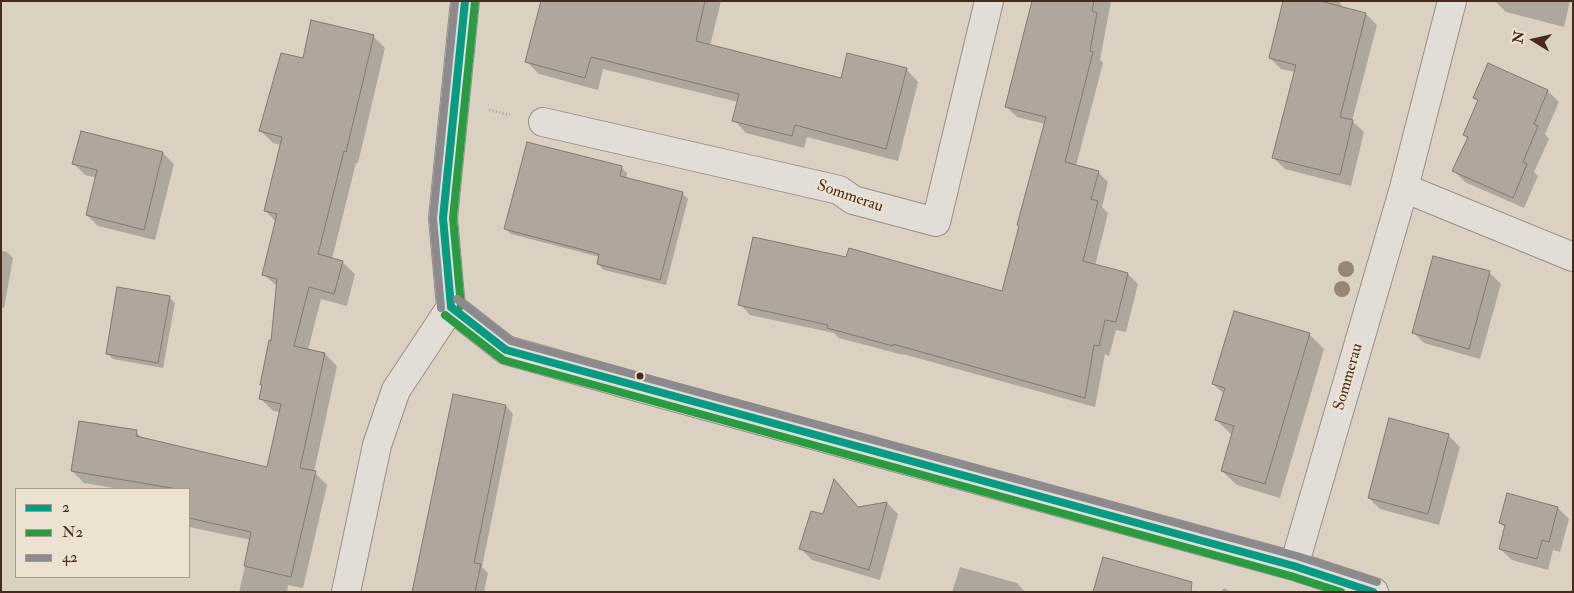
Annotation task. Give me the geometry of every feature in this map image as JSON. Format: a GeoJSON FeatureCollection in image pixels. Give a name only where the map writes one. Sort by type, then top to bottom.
{"type":"FeatureCollection","features":[{"type":"Feature","properties":{"kind":"street"},"geometry":{"type":"LineString","coordinates":[[346,592],[377,445],[396,390],[451,307],[443,218],[465,1]]}},
{"type":"Feature","properties":{"kind":"street","name":"Sommerau"},"geometry":{"type":"LineString","coordinates":[[543,122],[839,190],[853,200],[936,222],[989,1]]}},
{"type":"Feature","properties":{"kind":"street","name":"Sommerau"},"geometry":{"type":"LineString","coordinates":[[1294,566],[1404,188],[1452,1]]}},
{"type":"Feature","properties":{"kind":"street"},"geometry":{"type":"LineString","coordinates":[[1404,188],[1573,257]]}},
{"type":"Feature","properties":{"kind":"street"},"geometry":{"type":"LineString","coordinates":[[451,307],[506,350],[1294,566],[1374,592]]}},
{"type":"Feature","properties":{"kind":"path"},"geometry":{"type":"LineString","coordinates":[[454,103],[543,122]]}},
{"type":"Feature","properties":{"kind":"building"},"geometry":{"type":"Polygon","coordinates":[[[541,1],[705,1],[696,41],[841,78],[847,53],[907,68],[886,149],[795,125],[792,136],[732,121],[739,94],[591,57],[585,78],[525,62],[541,1]]]}},
{"type":"Feature","properties":{"kind":"building"},"geometry":{"type":"Polygon","coordinates":[[[1032,1],[1094,1],[1092,11],[1097,13],[1090,51],[1093,52],[1065,162],[1099,171],[1091,199],[1098,201],[1083,261],[1128,273],[1116,322],[1105,320],[1099,346],[1094,345],[1085,398],[893,344],[893,346],[827,328],[828,325],[738,305],[753,237],[846,257],[849,248],[1002,291],[1019,226],[1017,225],[1046,117],[1005,107],[1032,1]]]}},
{"type":"Feature","properties":{"kind":"building"},"geometry":{"type":"Polygon","coordinates":[[[1283,1],[1320,1],[1366,13],[1340,117],[1353,120],[1340,175],[1272,158],[1296,65],[1269,58],[1283,1]]]}},
{"type":"Feature","properties":{"kind":"building"},"geometry":{"type":"Polygon","coordinates":[[[311,20],[374,35],[346,152],[344,151],[318,254],[343,261],[334,294],[309,287],[294,346],[325,353],[300,468],[316,471],[291,577],[244,566],[251,532],[190,518],[190,488],[171,488],[71,471],[79,421],[137,430],[136,436],[267,467],[281,404],[259,399],[269,340],[271,341],[277,279],[262,275],[277,214],[264,211],[282,137],[259,131],[281,53],[303,58],[311,20]]]}},
{"type":"Feature","properties":{"kind":"building"},"geometry":{"type":"Polygon","coordinates":[[[1488,63],[1548,90],[1534,124],[1538,126],[1523,162],[1527,164],[1513,198],[1452,171],[1468,137],[1463,135],[1478,100],[1473,98],[1488,63]]]}},
{"type":"Feature","properties":{"kind":"building"},"geometry":{"type":"Polygon","coordinates":[[[81,131],[163,152],[144,230],[86,215],[97,170],[72,164],[81,131]]]}},
{"type":"Feature","properties":{"kind":"building"},"geometry":{"type":"Polygon","coordinates":[[[527,142],[622,166],[620,176],[683,192],[660,280],[597,264],[599,254],[504,229],[527,142]]]}},
{"type":"Feature","properties":{"kind":"building"},"geometry":{"type":"Polygon","coordinates":[[[1433,256],[1490,271],[1469,349],[1412,333],[1433,256]]]}},
{"type":"Feature","properties":{"kind":"building"},"geometry":{"type":"Polygon","coordinates":[[[117,287],[170,296],[158,363],[106,354],[117,287]]]}},
{"type":"Feature","properties":{"kind":"building"},"geometry":{"type":"Polygon","coordinates":[[[1234,311],[1310,333],[1265,484],[1221,471],[1234,426],[1215,420],[1225,388],[1212,384],[1234,311]]]}},
{"type":"Feature","properties":{"kind":"building"},"geometry":{"type":"Polygon","coordinates":[[[453,394],[506,405],[474,563],[481,564],[475,592],[412,592],[453,394]]]}},
{"type":"Feature","properties":{"kind":"building"},"geometry":{"type":"Polygon","coordinates":[[[1389,418],[1449,434],[1428,514],[1368,498],[1389,418]]]}},
{"type":"Feature","properties":{"kind":"building"},"geometry":{"type":"Polygon","coordinates":[[[834,479],[858,507],[887,502],[869,570],[799,549],[811,511],[823,514],[834,479]]]}},
{"type":"Feature","properties":{"kind":"building"},"geometry":{"type":"Polygon","coordinates":[[[1507,493],[1558,507],[1549,542],[1542,540],[1537,559],[1499,549],[1505,525],[1499,523],[1507,493]]]}},
{"type":"Feature","properties":{"kind":"building"},"geometry":{"type":"Polygon","coordinates":[[[1103,557],[1192,582],[1191,592],[1093,592],[1103,557]]]}},
{"type":"Feature","properties":{"kind":"transit line","name":"42"},"geometry":{"type":"LineString","coordinates":[[441,308],[433,218],[455,1]]}},
{"type":"Feature","properties":{"kind":"transit line","name":"2"},"geometry":{"type":"LineString","coordinates":[[451,307],[443,218],[465,1]]}},
{"type":"Feature","properties":{"kind":"transit line","name":"N2"},"geometry":{"type":"LineString","coordinates":[[461,306],[453,218],[475,2]]}},
{"type":"Feature","properties":{"kind":"transit line","name":"42"},"geometry":{"type":"LineString","coordinates":[[457,299],[511,341],[1297,556],[1377,582]]}},
{"type":"Feature","properties":{"kind":"transit line","name":"2"},"geometry":{"type":"LineString","coordinates":[[451,307],[506,350],[1294,566],[1373,592]]}},
{"type":"Feature","properties":{"kind":"transit line","name":"N2"},"geometry":{"type":"LineString","coordinates":[[445,315],[503,360],[1291,576],[1341,592]]}}]}
